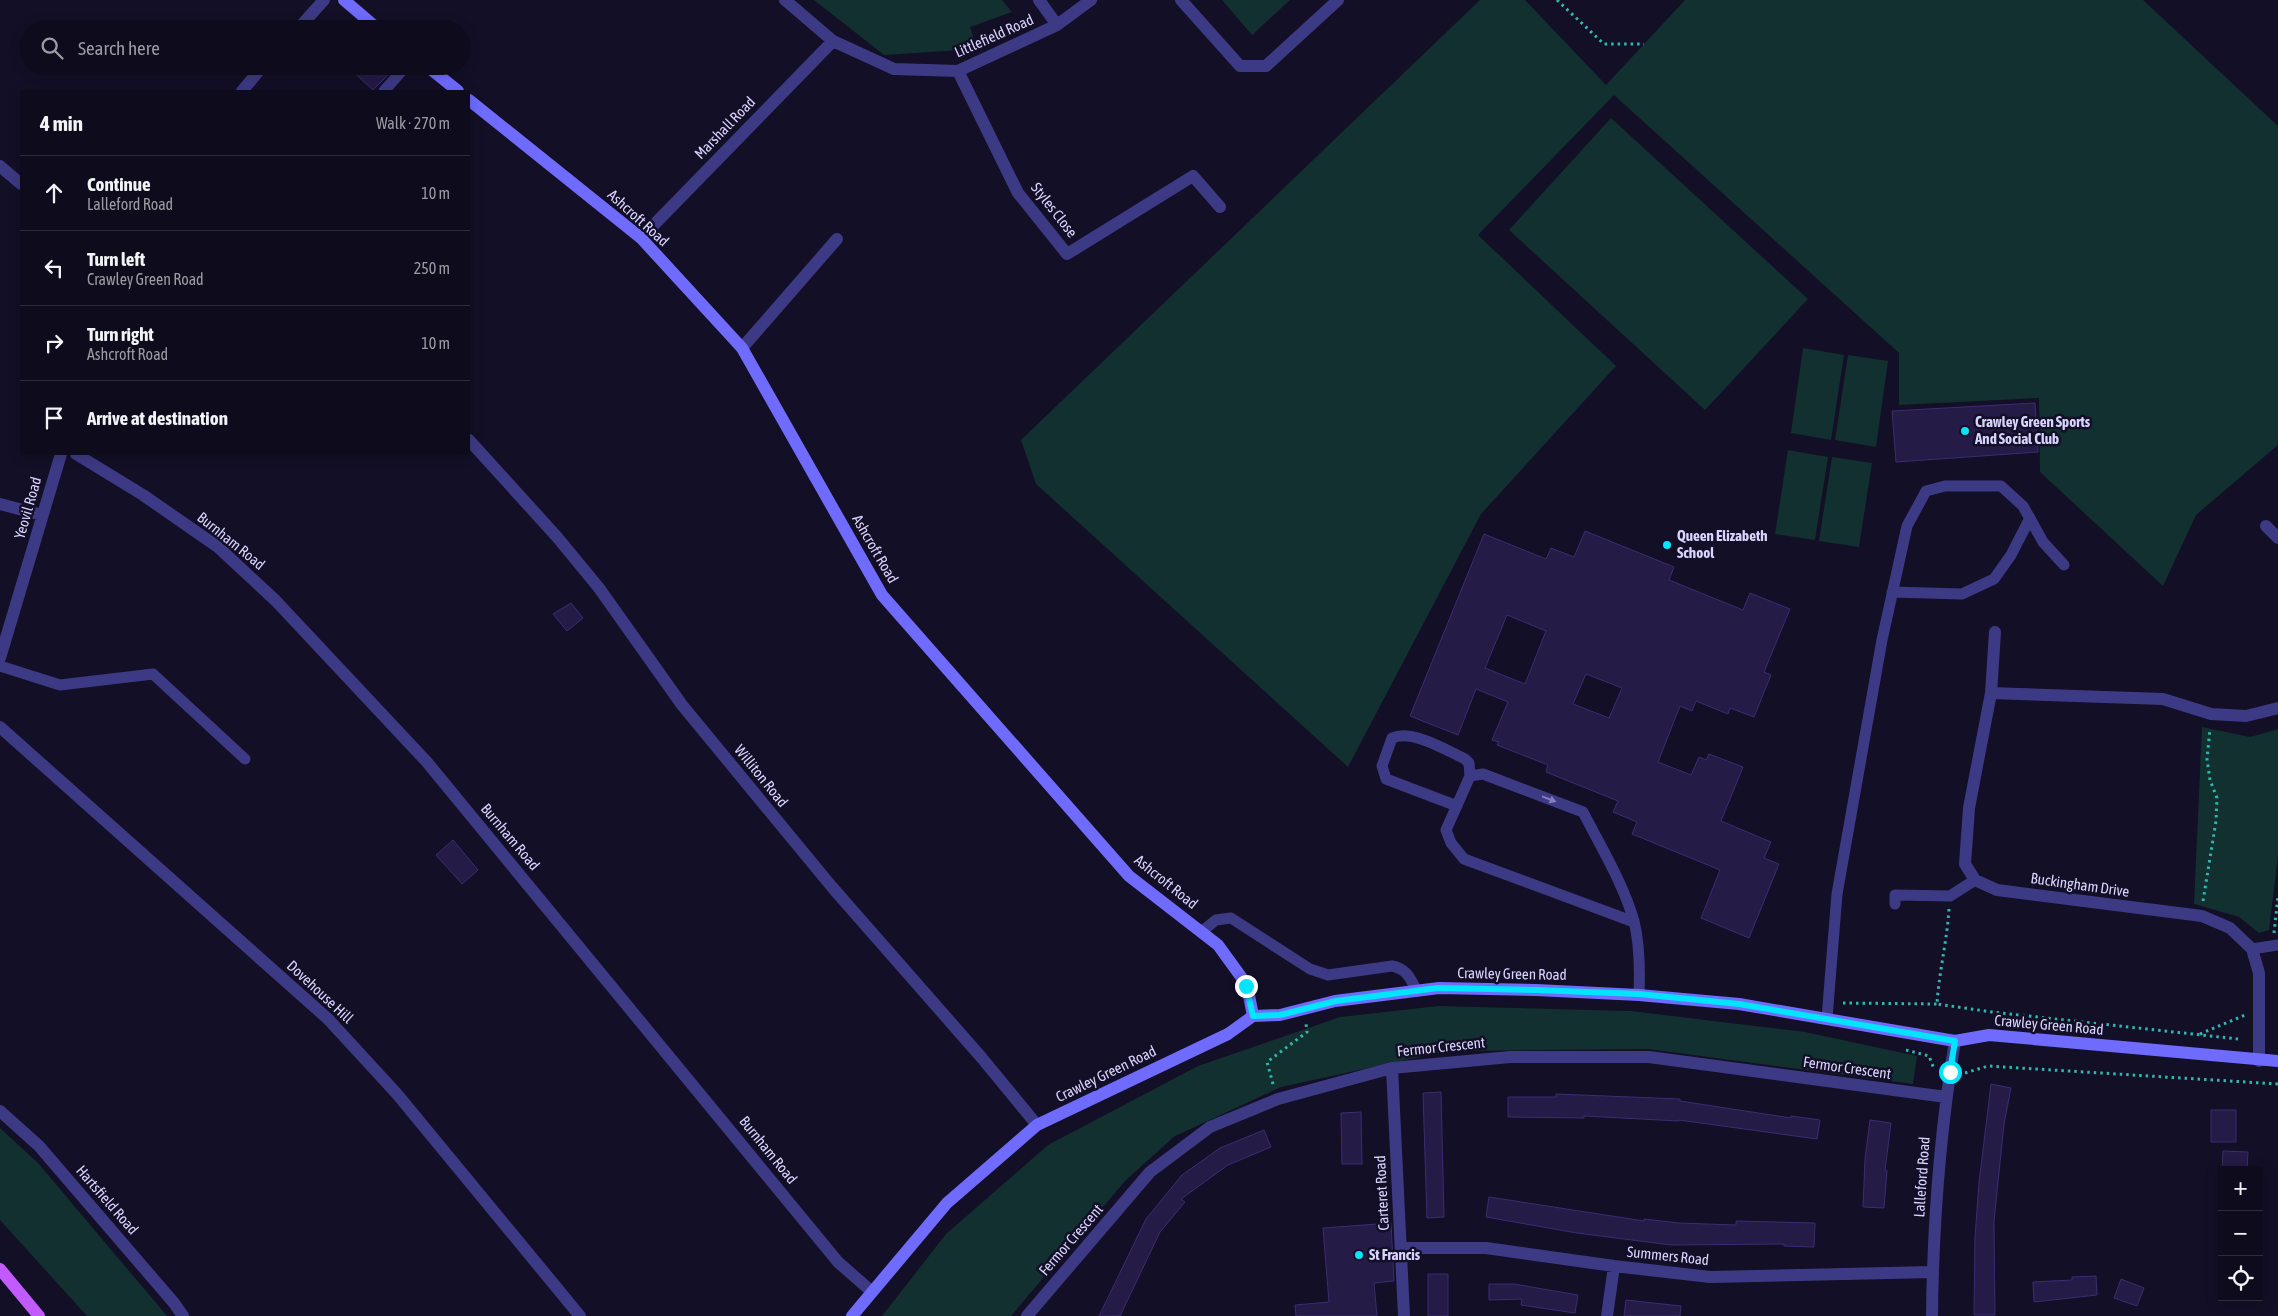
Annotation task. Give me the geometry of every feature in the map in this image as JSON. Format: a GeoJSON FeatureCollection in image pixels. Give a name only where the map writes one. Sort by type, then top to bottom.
{"type":"FeatureCollection","features":[{"type":"Feature","properties":{"kind":"main road"},"geometry":{"type":"LineString","coordinates":[[0,1269],[39,1316]]}},
{"type":"Feature","properties":{"kind":"street"},"geometry":{"type":"LineString","coordinates":[[306,20],[324,0]]}},
{"type":"Feature","properties":{"kind":"street"},"geometry":{"type":"LineString","coordinates":[[344,0],[367,20]]}},
{"type":"Feature","properties":{"kind":"street","name":"Littlefield Road"},"geometry":{"type":"LineString","coordinates":[[785,0],[833,41],[894,68],[958,71],[1057,25],[1091,0]]}},
{"type":"Feature","properties":{"kind":"street"},"geometry":{"type":"LineString","coordinates":[[1039,0],[1057,25]]}},
{"type":"Feature","properties":{"kind":"street"},"geometry":{"type":"LineString","coordinates":[[1181,0],[1240,66],[1266,66],[1338,0]]}},
{"type":"Feature","properties":{"kind":"street","name":"Marshall Road"},"geometry":{"type":"LineString","coordinates":[[641,238],[833,41]]}},
{"type":"Feature","properties":{"kind":"street","name":"Styles Close"},"geometry":{"type":"LineString","coordinates":[[958,71],[1018,192],[1068,254],[1194,176],[1220,207]]}},
{"type":"Feature","properties":{"kind":"street"},"geometry":{"type":"LineString","coordinates":[[243,90],[255,75]]}},
{"type":"Feature","properties":{"kind":"street"},"geometry":{"type":"LineString","coordinates":[[438,75],[457,90]]}},
{"type":"Feature","properties":{"kind":"street","name":"Ashcroft Road"},"geometry":{"type":"LineString","coordinates":[[470,101],[641,238],[742,348],[882,595],[1129,876],[1218,945],[1246,986],[1253,1016]]}},
{"type":"Feature","properties":{"kind":"street"},"geometry":{"type":"LineString","coordinates":[[0,166],[20,183]]}},
{"type":"Feature","properties":{"kind":"street"},"geometry":{"type":"LineString","coordinates":[[742,348],[836,239]]}},
{"type":"Feature","properties":{"kind":"street","name":"Williton Road"},"geometry":{"type":"LineString","coordinates":[[470,441],[599,588],[682,705],[832,887],[982,1058],[1037,1125]]}},
{"type":"Feature","properties":{"kind":"street","name":"Yeovil Road"},"geometry":{"type":"LineString","coordinates":[[0,658],[61,455]]}},
{"type":"Feature","properties":{"kind":"street","name":"Burnham Road"},"geometry":{"type":"LineString","coordinates":[[78,455],[143,495],[218,547],[276,601],[426,761],[838,1262],[871,1291]]}},
{"type":"Feature","properties":{"kind":"street"},"geometry":{"type":"LineString","coordinates":[[0,504],[42,515]]}},
{"type":"Feature","properties":{"kind":"street"},"geometry":{"type":"LineString","coordinates":[[2266,526],[2278,538]]}},
{"type":"Feature","properties":{"kind":"street"},"geometry":{"type":"LineString","coordinates":[[1975,880],[1965,864],[1969,808],[1991,693],[1995,632]]}},
{"type":"Feature","properties":{"kind":"street"},"geometry":{"type":"LineString","coordinates":[[1991,693],[2163,699],[2211,714],[2246,716],[2278,708]]}},
{"type":"Feature","properties":{"kind":"street","name":"Dovehouse Hill"},"geometry":{"type":"LineString","coordinates":[[0,727],[328,1019],[397,1094],[580,1316]]}},
{"type":"Feature","properties":{"kind":"street","name":"Buckingham Drive"},"geometry":{"type":"LineString","coordinates":[[1975,880],[1997,890],[2202,916],[2230,928],[2252,949]]}},
{"type":"Feature","properties":{"kind":"street"},"geometry":{"type":"LineString","coordinates":[[2252,949],[2259,973],[2259,1061]]}},
{"type":"Feature","properties":{"kind":"street","name":"Crawley Green Road"},"geometry":{"type":"LineString","coordinates":[[852,1316],[871,1291],[947,1203],[1037,1125],[1228,1034],[1253,1016],[1280,1015],[1336,1001],[1438,988],[1639,994],[1739,1004],[1955,1041],[1989,1035],[2259,1061],[2278,1061]]}},
{"type":"Feature","properties":{"kind":"street","name":"Lalleford Road"},"geometry":{"type":"LineString","coordinates":[[1932,1316],[1932,1272],[1940,1141],[1955,1041]]}},
{"type":"Feature","properties":{"kind":"street","name":"Fermor Crescent"},"geometry":{"type":"LineString","coordinates":[[1026,1316],[1150,1172],[1210,1127],[1278,1099],[1392,1068],[1510,1056],[1649,1058],[1946,1097]]}},
{"type":"Feature","properties":{"kind":"street","name":"Carteret Road"},"geometry":{"type":"LineString","coordinates":[[1392,1068],[1404,1316]]}},
{"type":"Feature","properties":{"kind":"street","name":"Hartsfield Road"},"geometry":{"type":"LineString","coordinates":[[0,1111],[39,1146],[174,1303],[183,1316]]}},
{"type":"Feature","properties":{"kind":"street","name":"Summers Road"},"geometry":{"type":"LineString","coordinates":[[1401,1248],[1486,1248],[1710,1277],[1932,1272]]}},
{"type":"Feature","properties":{"kind":"street"},"geometry":{"type":"LineString","coordinates":[[1607,1316],[1614,1266]]}},
{"type":"Feature","properties":{"kind":"lane"},"geometry":{"type":"LineString","coordinates":[[385,90],[398,75]]}},
{"type":"Feature","properties":{"kind":"lane"},"geometry":{"type":"LineString","coordinates":[[1827,1018],[1837,894],[1892,592],[1907,526],[1926,491],[1945,486],[2002,486],[2023,506],[2043,542],[2064,565]]}},
{"type":"Feature","properties":{"kind":"lane"},"geometry":{"type":"LineString","coordinates":[[1892,592],[1962,594],[1994,579],[2011,556],[2030,518]]}},
{"type":"Feature","properties":{"kind":"lane"},"geometry":{"type":"LineString","coordinates":[[0,666],[60,685],[153,674],[245,759]]}},
{"type":"Feature","properties":{"kind":"lane"},"geometry":{"type":"LineString","coordinates":[[1457,806],[1386,779],[1382,766],[1392,738],[1400,735],[1410,735],[1465,759],[1469,763],[1470,776],[1457,806],[1446,830],[1451,843],[1464,859],[1634,922]]}},
{"type":"Feature","properties":{"kind":"lane"},"geometry":{"type":"LineString","coordinates":[[1470,776],[1483,774],[1584,812],[1625,896],[1634,922],[1640,963],[1639,994]]}},
{"type":"Feature","properties":{"kind":"lane"},"geometry":{"type":"LineString","coordinates":[[1895,904],[1895,895],[1950,896],[1975,880]]}},
{"type":"Feature","properties":{"kind":"lane"},"geometry":{"type":"LineString","coordinates":[[1201,932],[1216,920],[1231,918],[1310,969],[1328,975],[1392,966],[1401,968],[1408,974],[1417,991]]}},
{"type":"Feature","properties":{"kind":"lane"},"geometry":{"type":"LineString","coordinates":[[2252,949],[2275,945]]}},
{"type":"Feature","properties":{"kind":"path"},"geometry":{"type":"LineString","coordinates":[[1556,0],[1604,44],[1644,44]]}},
{"type":"Feature","properties":{"kind":"path"},"geometry":{"type":"LineString","coordinates":[[2202,916],[2208,864],[2216,821],[2216,798],[2210,780],[2207,759],[2211,714]]}},
{"type":"Feature","properties":{"kind":"path"},"geometry":{"type":"LineString","coordinates":[[1937,1004],[1938,984],[1947,943],[1950,896]]}},
{"type":"Feature","properties":{"kind":"path"},"geometry":{"type":"LineString","coordinates":[[2275,945],[2278,896]]}},
{"type":"Feature","properties":{"kind":"path"},"geometry":{"type":"LineString","coordinates":[[1843,1003],[1937,1004],[1992,1012],[2238,1039]]}},
{"type":"Feature","properties":{"kind":"path"},"geometry":{"type":"LineString","coordinates":[[2199,1035],[2259,1009]]}},
{"type":"Feature","properties":{"kind":"path"},"geometry":{"type":"LineString","coordinates":[[1278,1099],[1267,1062],[1307,1032],[1306,1023],[1316,1021]]}},
{"type":"Feature","properties":{"kind":"path"},"geometry":{"type":"LineString","coordinates":[[1964,1073],[1988,1066],[2278,1084]]}},
{"type":"Feature","properties":{"kind":"green space"},"geometry":{"type":"Polygon","coordinates":[[[814,0],[1002,0],[1012,12],[970,27],[977,49],[884,55],[814,0]]]}},
{"type":"Feature","properties":{"kind":"green space"},"geometry":{"type":"Polygon","coordinates":[[[1222,0],[1290,0],[1252,35],[1222,0]]]}},
{"type":"Feature","properties":{"kind":"green space"},"geometry":{"type":"Polygon","coordinates":[[[1480,0],[1525,0],[1606,85],[1685,0],[2143,0],[2278,126],[2278,445],[2196,515],[2163,586],[2040,472],[2039,398],[1899,405],[1899,353],[1614,95],[1478,235],[1616,366],[1481,514],[1348,767],[1036,484],[1021,440],[1480,0]]]}},
{"type":"Feature","properties":{"kind":"green space"},"geometry":{"type":"Polygon","coordinates":[[[1611,118],[1808,299],[1705,410],[1509,230],[1611,118]]]}},
{"type":"Feature","properties":{"kind":"green space"},"geometry":{"type":"Polygon","coordinates":[[[1803,348],[1844,355],[1831,440],[1791,433],[1803,348]]]}},
{"type":"Feature","properties":{"kind":"green space"},"geometry":{"type":"Polygon","coordinates":[[[1848,355],[1888,361],[1876,447],[1835,440],[1848,355]]]}},
{"type":"Feature","properties":{"kind":"green space"},"geometry":{"type":"Polygon","coordinates":[[[1788,450],[1828,457],[1815,540],[1775,534],[1788,450]]]}},
{"type":"Feature","properties":{"kind":"green space"},"geometry":{"type":"Polygon","coordinates":[[[1832,457],[1872,463],[1859,547],[1819,541],[1832,457]]]}},
{"type":"Feature","properties":{"kind":"green space"},"geometry":{"type":"Polygon","coordinates":[[[2202,727],[2250,737],[2278,729],[2278,856],[2269,930],[2259,933],[2239,917],[2194,904],[2202,727]]]}},
{"type":"Feature","properties":{"kind":"green space"},"geometry":{"type":"Polygon","coordinates":[[[1438,1006],[1631,1011],[1805,1032],[1917,1056],[1913,1084],[1648,1049],[1447,1051],[1281,1087],[1175,1136],[1126,1180],[1011,1316],[882,1316],[946,1234],[1048,1145],[1198,1066],[1340,1017],[1438,1006]]]}},
{"type":"Feature","properties":{"kind":"green space"},"geometry":{"type":"Polygon","coordinates":[[[0,1128],[38,1163],[167,1316],[87,1316],[0,1220],[0,1128]]]}},
{"type":"Feature","properties":{"kind":"building"},"geometry":{"type":"Polygon","coordinates":[[[357,75],[388,75],[373,90],[357,75]]]}},
{"type":"Feature","properties":{"kind":"building","name":"Crawley Green Sports And Social Club"},"geometry":{"type":"Polygon","coordinates":[[[2035,403],[2038,452],[1896,462],[1892,411],[2035,403]]]}},
{"type":"Feature","properties":{"kind":"building"},"geometry":{"type":"Polygon","coordinates":[[[1585,531],[1674,567],[1669,580],[1743,610],[1750,593],[1790,609],[1764,672],[1771,675],[1754,717],[1730,708],[1728,714],[1696,701],[1692,711],[1680,706],[1658,762],[1691,775],[1699,757],[1706,760],[1709,754],[1743,767],[1721,821],[1771,842],[1764,858],[1779,864],[1749,938],[1701,918],[1720,870],[1632,834],[1637,822],[1613,812],[1618,801],[1546,772],[1548,765],[1497,745],[1499,742],[1492,740],[1508,702],[1476,689],[1458,735],[1410,716],[1484,534],[1546,559],[1551,548],[1574,557],[1585,531]],[[1507,615],[1485,668],[1525,684],[1546,631],[1507,615]],[[1586,674],[1573,704],[1609,718],[1622,688],[1586,674]]]}},
{"type":"Feature","properties":{"kind":"building"},"geometry":{"type":"Polygon","coordinates":[[[571,603],[583,618],[567,631],[553,614],[571,603]]]}},
{"type":"Feature","properties":{"kind":"building"},"geometry":{"type":"Polygon","coordinates":[[[453,840],[478,870],[462,884],[436,855],[453,840]]]}},
{"type":"Feature","properties":{"kind":"building"},"geometry":{"type":"Polygon","coordinates":[[[1991,1084],[2011,1088],[2004,1124],[1994,1221],[1995,1315],[1974,1315],[1975,1237],[1979,1183],[1991,1084]]]}},
{"type":"Feature","properties":{"kind":"building"},"geometry":{"type":"Polygon","coordinates":[[[1441,1092],[1444,1217],[1427,1218],[1423,1093],[1441,1092]]]}},
{"type":"Feature","properties":{"kind":"building"},"geometry":{"type":"Polygon","coordinates":[[[1556,1094],[1680,1099],[1680,1101],[1791,1118],[1791,1116],[1820,1120],[1817,1139],[1679,1120],[1584,1116],[1584,1118],[1508,1117],[1508,1097],[1556,1097],[1556,1094]]]}},
{"type":"Feature","properties":{"kind":"building"},"geometry":{"type":"Polygon","coordinates":[[[2211,1110],[2236,1110],[2236,1142],[2211,1142],[2211,1110]]]}},
{"type":"Feature","properties":{"kind":"building"},"geometry":{"type":"Polygon","coordinates":[[[1361,1112],[1362,1164],[1342,1164],[1341,1113],[1361,1112]]]}},
{"type":"Feature","properties":{"kind":"building"},"geometry":{"type":"Polygon","coordinates":[[[1870,1120],[1891,1123],[1885,1170],[1887,1171],[1884,1208],[1863,1207],[1865,1159],[1870,1120]]]}},
{"type":"Feature","properties":{"kind":"building"},"geometry":{"type":"Polygon","coordinates":[[[1264,1130],[1271,1147],[1228,1165],[1181,1199],[1185,1202],[1160,1232],[1120,1316],[1099,1316],[1146,1219],[1182,1175],[1220,1148],[1264,1130]]]}},
{"type":"Feature","properties":{"kind":"building"},"geometry":{"type":"Polygon","coordinates":[[[2223,1151],[2248,1152],[2247,1166],[2222,1166],[2223,1151]]]}},
{"type":"Feature","properties":{"kind":"building"},"geometry":{"type":"Polygon","coordinates":[[[1489,1197],[1644,1221],[1644,1219],[1679,1223],[1736,1225],[1736,1221],[1815,1223],[1814,1247],[1784,1246],[1784,1244],[1671,1245],[1577,1233],[1486,1217],[1489,1197]]]}},
{"type":"Feature","properties":{"kind":"building","name":"St Francis"},"geometry":{"type":"Polygon","coordinates":[[[1391,1223],[1394,1281],[1374,1283],[1377,1316],[1296,1316],[1295,1305],[1329,1302],[1323,1228],[1391,1223]]]}},
{"type":"Feature","properties":{"kind":"building"},"geometry":{"type":"Polygon","coordinates":[[[1428,1274],[1448,1274],[1448,1316],[1428,1316],[1428,1274]]]}},
{"type":"Feature","properties":{"kind":"building"},"geometry":{"type":"Polygon","coordinates":[[[2096,1276],[2097,1295],[2034,1302],[2033,1282],[2072,1280],[2072,1277],[2096,1276]]]}},
{"type":"Feature","properties":{"kind":"building"},"geometry":{"type":"Polygon","coordinates":[[[2121,1279],[2144,1288],[2137,1306],[2114,1298],[2121,1279]]]}},
{"type":"Feature","properties":{"kind":"building"},"geometry":{"type":"Polygon","coordinates":[[[1489,1284],[1514,1284],[1578,1295],[1575,1313],[1521,1305],[1522,1299],[1489,1300],[1489,1284]]]}},
{"type":"Feature","properties":{"kind":"building"},"geometry":{"type":"Polygon","coordinates":[[[1626,1300],[1681,1306],[1680,1316],[1624,1316],[1626,1300]]]}},
{"type":"Feature","properties":{"kind":"place","name":"Crawley Green Sports And Social Club"},"geometry":{"type":"Point","coordinates":[1965,431]}},
{"type":"Feature","properties":{"kind":"place","name":"Queen Elizabeth School"},"geometry":{"type":"Point","coordinates":[1667,545]}},
{"type":"Feature","properties":{"kind":"place","name":"St Francis"},"geometry":{"type":"Point","coordinates":[1359,1255]}},
{"type":"Feature","properties":{"kind":"route"},"geometry":{"type":"LineString","coordinates":[[1246,986],[1253,1016],[1280,1015],[1336,1001],[1438,988],[1639,994],[1739,1004],[1955,1041],[1950,1072]]}}]}
